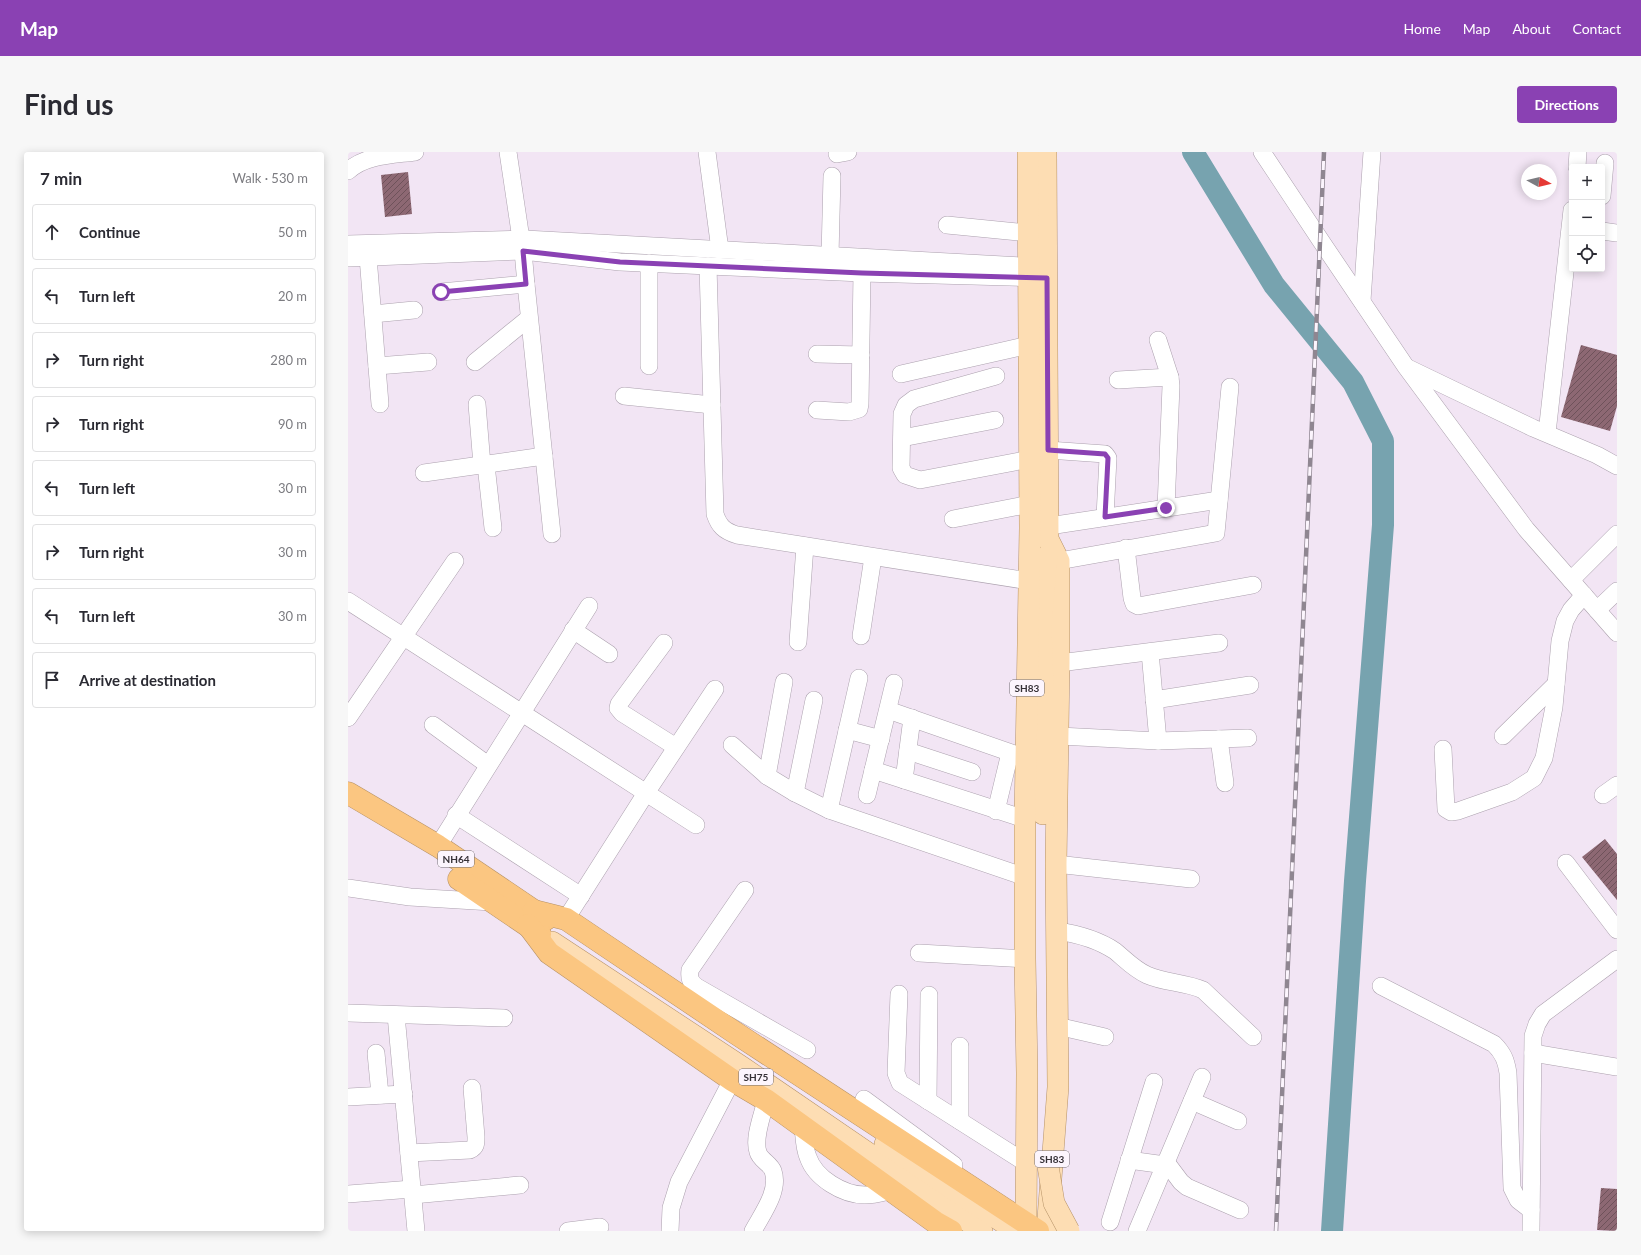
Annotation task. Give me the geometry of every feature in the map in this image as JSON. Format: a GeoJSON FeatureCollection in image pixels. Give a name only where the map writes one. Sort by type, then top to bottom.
{"type":"FeatureCollection","features":[{"type":"Feature","properties":{"kind":"highway","name":"NH64"},"geometry":{"type":"LineString","coordinates":[[348,793],[438,846],[531,918]]}},
{"type":"Feature","properties":{"kind":"highway","name":"NH64"},"geometry":{"type":"LineString","coordinates":[[348,809],[433,861],[492,902],[560,930]]}},
{"type":"Feature","properties":{"kind":"highway"},"geometry":{"type":"LineString","coordinates":[[531,918],[549,953],[732,1080],[766,1100],[892,1190],[951,1214],[1026,1229]]}},
{"type":"Feature","properties":{"kind":"highway"},"geometry":{"type":"LineString","coordinates":[[560,930],[737,1034],[951,1214]]}},
{"type":"Feature","properties":{"kind":"main road","name":"SH83"},"geometry":{"type":"LineString","coordinates":[[1028,152],[1029,233],[1038,273],[1048,450],[1048,532],[1059,562],[1056,864],[1058,1087],[1047,1231]]}},
{"type":"Feature","properties":{"kind":"main road","name":"SH83"},"geometry":{"type":"LineString","coordinates":[[1026,1229],[1027,1073],[1025,819],[1018,755],[1029,581],[1029,345],[1038,273],[1046,152]]}},
{"type":"Feature","properties":{"kind":"main road"},"geometry":{"type":"LineString","coordinates":[[1048,532],[1041,627],[1043,686],[1045,1130],[1048,1166],[1054,1203],[1070,1231]]}},
{"type":"Feature","properties":{"kind":"main road","name":"SH75"},"geometry":{"type":"LineString","coordinates":[[560,930],[742,1067],[951,1214],[982,1231]]}},
{"type":"Feature","properties":{"kind":"street"},"geometry":{"type":"LineString","coordinates":[[348,171],[355,164],[365,160],[415,152]]}},
{"type":"Feature","properties":{"kind":"street"},"geometry":{"type":"LineString","coordinates":[[508,152],[522,245],[552,534]]}},
{"type":"Feature","properties":{"kind":"street"},"geometry":{"type":"LineString","coordinates":[[707,152],[720,250]]}},
{"type":"Feature","properties":{"kind":"street"},"geometry":{"type":"LineString","coordinates":[[1362,301],[1372,152]]}},
{"type":"Feature","properties":{"kind":"street"},"geometry":{"type":"LineString","coordinates":[[1577,164],[1578,152]]}},
{"type":"Feature","properties":{"kind":"street"},"geometry":{"type":"LineString","coordinates":[[1269,157],[1321,241],[1406,367],[1526,529],[1617,633]]}},
{"type":"Feature","properties":{"kind":"street"},"geometry":{"type":"LineString","coordinates":[[830,256],[832,176]]}},
{"type":"Feature","properties":{"kind":"street"},"geometry":{"type":"LineString","coordinates":[[947,225],[1029,233]]}},
{"type":"Feature","properties":{"kind":"street"},"geometry":{"type":"LineString","coordinates":[[1605,231],[1617,233]]}},
{"type":"Feature","properties":{"kind":"street"},"geometry":{"type":"LineString","coordinates":[[1547,433],[1569,236]]}},
{"type":"Feature","properties":{"kind":"street"},"geometry":{"type":"LineString","coordinates":[[348,244],[522,245],[720,250],[830,256],[1038,273]]}},
{"type":"Feature","properties":{"kind":"street"},"geometry":{"type":"LineString","coordinates":[[348,258],[522,245],[612,261],[862,273],[1038,273]]}},
{"type":"Feature","properties":{"kind":"street"},"geometry":{"type":"LineString","coordinates":[[368,257],[380,404]]}},
{"type":"Feature","properties":{"kind":"street"},"geometry":{"type":"LineString","coordinates":[[649,263],[649,366]]}},
{"type":"Feature","properties":{"kind":"street"},"geometry":{"type":"LineString","coordinates":[[708,266],[715,514],[721,527],[728,533],[737,535],[1029,581]]}},
{"type":"Feature","properties":{"kind":"street"},"geometry":{"type":"LineString","coordinates":[[817,410],[849,412],[859,409],[862,273]]}},
{"type":"Feature","properties":{"kind":"street"},"geometry":{"type":"LineString","coordinates":[[441,292],[526,284]]}},
{"type":"Feature","properties":{"kind":"street"},"geometry":{"type":"LineString","coordinates":[[373,314],[414,310]]}},
{"type":"Feature","properties":{"kind":"street"},"geometry":{"type":"LineString","coordinates":[[475,362],[529,318]]}},
{"type":"Feature","properties":{"kind":"street"},"geometry":{"type":"LineString","coordinates":[[1158,340],[1170,376],[1171,386],[1166,508]]}},
{"type":"Feature","properties":{"kind":"street"},"geometry":{"type":"LineString","coordinates":[[901,374],[1029,345]]}},
{"type":"Feature","properties":{"kind":"street"},"geometry":{"type":"LineString","coordinates":[[817,354],[861,355]]}},
{"type":"Feature","properties":{"kind":"street"},"geometry":{"type":"LineString","coordinates":[[377,366],[428,362]]}},
{"type":"Feature","properties":{"kind":"street"},"geometry":{"type":"LineString","coordinates":[[1406,367],[1533,428],[1597,455],[1617,466]]}},
{"type":"Feature","properties":{"kind":"street"},"geometry":{"type":"LineString","coordinates":[[996,376],[914,399],[906,405],[902,414],[901,468],[905,475],[920,480],[1030,459]]}},
{"type":"Feature","properties":{"kind":"street"},"geometry":{"type":"LineString","coordinates":[[1118,380],[1170,376]]}},
{"type":"Feature","properties":{"kind":"street"},"geometry":{"type":"LineString","coordinates":[[1059,562],[1126,548],[1216,533],[1230,387]]}},
{"type":"Feature","properties":{"kind":"street"},"geometry":{"type":"LineString","coordinates":[[624,396],[712,405]]}},
{"type":"Feature","properties":{"kind":"street"},"geometry":{"type":"LineString","coordinates":[[476,404],[493,528]]}},
{"type":"Feature","properties":{"kind":"street"},"geometry":{"type":"LineString","coordinates":[[902,438],[995,420]]}},
{"type":"Feature","properties":{"kind":"street"},"geometry":{"type":"LineString","coordinates":[[1048,450],[1105,454],[1108,458],[1105,517]]}},
{"type":"Feature","properties":{"kind":"street"},"geometry":{"type":"LineString","coordinates":[[424,473],[544,456]]}},
{"type":"Feature","properties":{"kind":"street"},"geometry":{"type":"LineString","coordinates":[[1048,532],[1105,517],[1219,500]]}},
{"type":"Feature","properties":{"kind":"street"},"geometry":{"type":"LineString","coordinates":[[953,519],[1030,504]]}},
{"type":"Feature","properties":{"kind":"street"},"geometry":{"type":"LineString","coordinates":[[1571,580],[1617,534]]}},
{"type":"Feature","properties":{"kind":"street"},"geometry":{"type":"LineString","coordinates":[[798,642],[805,546]]}},
{"type":"Feature","properties":{"kind":"street"},"geometry":{"type":"LineString","coordinates":[[1126,548],[1132,598],[1134,604],[1138,606],[1253,585]]}},
{"type":"Feature","properties":{"kind":"street"},"geometry":{"type":"LineString","coordinates":[[861,636],[873,556]]}},
{"type":"Feature","properties":{"kind":"street"},"geometry":{"type":"LineString","coordinates":[[348,718],[455,560]]}},
{"type":"Feature","properties":{"kind":"street"},"geometry":{"type":"LineString","coordinates":[[1597,610],[1617,591]]}},
{"type":"Feature","properties":{"kind":"street"},"geometry":{"type":"LineString","coordinates":[[1443,749],[1446,810],[1451,812],[1458,811],[1512,792],[1534,778],[1544,758],[1554,707],[1560,641],[1565,621],[1571,610],[1584,595]]}},
{"type":"Feature","properties":{"kind":"street"},"geometry":{"type":"LineString","coordinates":[[348,601],[696,825]]}},
{"type":"Feature","properties":{"kind":"street"},"geometry":{"type":"LineString","coordinates":[[438,846],[456,815],[589,606]]}},
{"type":"Feature","properties":{"kind":"street"},"geometry":{"type":"LineString","coordinates":[[573,630],[609,654]]}},
{"type":"Feature","properties":{"kind":"street"},"geometry":{"type":"LineString","coordinates":[[664,643],[619,704],[618,708],[622,713],[676,747]]}},
{"type":"Feature","properties":{"kind":"street"},"geometry":{"type":"LineString","coordinates":[[1059,663],[1219,643]]}},
{"type":"Feature","properties":{"kind":"street"},"geometry":{"type":"LineString","coordinates":[[1150,652],[1158,741]]}},
{"type":"Feature","properties":{"kind":"street"},"geometry":{"type":"LineString","coordinates":[[829,810],[859,678]]}},
{"type":"Feature","properties":{"kind":"street"},"geometry":{"type":"LineString","coordinates":[[767,776],[784,682]]}},
{"type":"Feature","properties":{"kind":"street"},"geometry":{"type":"LineString","coordinates":[[867,795],[894,683]]}},
{"type":"Feature","properties":{"kind":"street"},"geometry":{"type":"LineString","coordinates":[[1503,736],[1556,684]]}},
{"type":"Feature","properties":{"kind":"street"},"geometry":{"type":"LineString","coordinates":[[1154,700],[1250,685]]}},
{"type":"Feature","properties":{"kind":"street"},"geometry":{"type":"LineString","coordinates":[[560,930],[646,793],[715,689]]}},
{"type":"Feature","properties":{"kind":"street"},"geometry":{"type":"LineString","coordinates":[[795,793],[814,700]]}},
{"type":"Feature","properties":{"kind":"street"},"geometry":{"type":"LineString","coordinates":[[888,710],[1018,755],[996,811]]}},
{"type":"Feature","properties":{"kind":"street"},"geometry":{"type":"LineString","coordinates":[[904,780],[912,718]]}},
{"type":"Feature","properties":{"kind":"street"},"geometry":{"type":"LineString","coordinates":[[433,725],[488,765]]}},
{"type":"Feature","properties":{"kind":"street"},"geometry":{"type":"LineString","coordinates":[[847,730],[881,739]]}},
{"type":"Feature","properties":{"kind":"street"},"geometry":{"type":"LineString","coordinates":[[1058,736],[1158,741],[1248,738]]}},
{"type":"Feature","properties":{"kind":"street"},"geometry":{"type":"LineString","coordinates":[[1219,739],[1225,783]]}},
{"type":"Feature","properties":{"kind":"street"},"geometry":{"type":"LineString","coordinates":[[732,745],[767,776],[795,793],[829,810],[1025,877]]}},
{"type":"Feature","properties":{"kind":"street"},"geometry":{"type":"LineString","coordinates":[[908,751],[972,772]]}},
{"type":"Feature","properties":{"kind":"street"},"geometry":{"type":"LineString","coordinates":[[873,770],[996,811],[1025,819]]}},
{"type":"Feature","properties":{"kind":"street"},"geometry":{"type":"LineString","coordinates":[[1603,795],[1617,785]]}},
{"type":"Feature","properties":{"kind":"street"},"geometry":{"type":"LineString","coordinates":[[456,815],[581,896]]}},
{"type":"Feature","properties":{"kind":"street"},"geometry":{"type":"LineString","coordinates":[[1566,863],[1617,930]]}},
{"type":"Feature","properties":{"kind":"street"},"geometry":{"type":"LineString","coordinates":[[1056,864],[1191,879]]}},
{"type":"Feature","properties":{"kind":"street"},"geometry":{"type":"LineString","coordinates":[[348,888],[410,897],[492,902]]}},
{"type":"Feature","properties":{"kind":"street"},"geometry":{"type":"LineString","coordinates":[[745,890],[690,970],[689,976],[691,982],[697,987],[807,1050]]}},
{"type":"Feature","properties":{"kind":"street"},"geometry":{"type":"LineString","coordinates":[[1057,932],[1089,937],[1103,944],[1139,972],[1153,978],[1195,986],[1203,990],[1253,1037]]}},
{"type":"Feature","properties":{"kind":"street"},"geometry":{"type":"LineString","coordinates":[[919,953],[1025,959]]}},
{"type":"Feature","properties":{"kind":"street"},"geometry":{"type":"LineString","coordinates":[[1531,1231],[1533,1036],[1537,1024],[1543,1014],[1617,959]]}},
{"type":"Feature","properties":{"kind":"street"},"geometry":{"type":"LineString","coordinates":[[1381,986],[1494,1044],[1502,1052],[1506,1060],[1508,1073],[1512,1188],[1518,1200],[1531,1210]]}},
{"type":"Feature","properties":{"kind":"street"},"geometry":{"type":"LineString","coordinates":[[899,994],[897,1078],[900,1083],[1026,1163]]}},
{"type":"Feature","properties":{"kind":"street"},"geometry":{"type":"LineString","coordinates":[[928,1101],[929,995]]}},
{"type":"Feature","properties":{"kind":"street"},"geometry":{"type":"LineString","coordinates":[[348,1013],[504,1018]]}},
{"type":"Feature","properties":{"kind":"street"},"geometry":{"type":"LineString","coordinates":[[396,1015],[416,1231]]}},
{"type":"Feature","properties":{"kind":"street"},"geometry":{"type":"LineString","coordinates":[[737,1034],[746,1015]]}},
{"type":"Feature","properties":{"kind":"street"},"geometry":{"type":"LineString","coordinates":[[1057,1026],[1105,1037]]}},
{"type":"Feature","properties":{"kind":"street"},"geometry":{"type":"LineString","coordinates":[[960,1046],[960,1121]]}},
{"type":"Feature","properties":{"kind":"street"},"geometry":{"type":"LineString","coordinates":[[376,1053],[380,1095]]}},
{"type":"Feature","properties":{"kind":"street"},"geometry":{"type":"LineString","coordinates":[[1533,1053],[1617,1067]]}},
{"type":"Feature","properties":{"kind":"street"},"geometry":{"type":"LineString","coordinates":[[1137,1231],[1202,1077]]}},
{"type":"Feature","properties":{"kind":"street"},"geometry":{"type":"LineString","coordinates":[[670,1231],[671,1208],[678,1182],[732,1080]]}},
{"type":"Feature","properties":{"kind":"street"},"geometry":{"type":"LineString","coordinates":[[1110,1222],[1154,1082]]}},
{"type":"Feature","properties":{"kind":"street"},"geometry":{"type":"LineString","coordinates":[[409,1153],[470,1150],[474,1148],[476,1144],[476,1137],[472,1088]]}},
{"type":"Feature","properties":{"kind":"street"},"geometry":{"type":"LineString","coordinates":[[348,1097],[404,1094]]}},
{"type":"Feature","properties":{"kind":"street"},"geometry":{"type":"LineString","coordinates":[[864,1099],[952,1163],[951,1214]]}},
{"type":"Feature","properties":{"kind":"street"},"geometry":{"type":"LineString","coordinates":[[753,1231],[772,1194],[775,1182],[773,1169],[758,1153],[756,1141],[766,1100]]}},
{"type":"Feature","properties":{"kind":"street"},"geometry":{"type":"LineString","coordinates":[[1192,1101],[1238,1121]]}},
{"type":"Feature","properties":{"kind":"street"},"geometry":{"type":"LineString","coordinates":[[803,1126],[808,1157],[813,1168],[824,1178],[845,1192],[855,1194],[865,1195],[892,1190]]}},
{"type":"Feature","properties":{"kind":"street"},"geometry":{"type":"LineString","coordinates":[[1129,1160],[1166,1163],[1181,1182],[1187,1187],[1240,1210]]}},
{"type":"Feature","properties":{"kind":"street"},"geometry":{"type":"LineString","coordinates":[[348,1194],[413,1192],[520,1185]]}},
{"type":"Feature","properties":{"kind":"street"},"geometry":{"type":"LineString","coordinates":[[568,1231],[600,1227]]}},
{"type":"Feature","properties":{"kind":"building"},"geometry":{"type":"Polygon","coordinates":[[[408,172],[412,214],[385,217],[381,175],[408,172]]]}},
{"type":"Feature","properties":{"kind":"building"},"geometry":{"type":"Polygon","coordinates":[[[1581,345],[1617,355],[1617,406],[1610,431],[1561,417],[1581,345]]]}},
{"type":"Feature","properties":{"kind":"building"},"geometry":{"type":"Polygon","coordinates":[[[1605,839],[1617,854],[1617,900],[1582,857],[1605,839]]]}},
{"type":"Feature","properties":{"kind":"building"},"geometry":{"type":"Polygon","coordinates":[[[1601,1188],[1617,1189],[1617,1231],[1597,1230],[1601,1188]]]}},
{"type":"Feature","properties":{"kind":"waterway"},"geometry":{"type":"LineString","coordinates":[[1193,152],[1274,285],[1353,382],[1383,441],[1383,525],[1355,881],[1332,1231]]}},
{"type":"Feature","properties":{"kind":"railway"},"geometry":{"type":"LineString","coordinates":[[1276,1231],[1324,152]]}},
{"type":"Feature","properties":{"kind":"route"},"geometry":{"type":"LineString","coordinates":[[441,292],[526,284],[523,251],[620,262],[862,273],[1047,278],[1048,450],[1105,454],[1108,458],[1105,517],[1166,508]]}}]}
